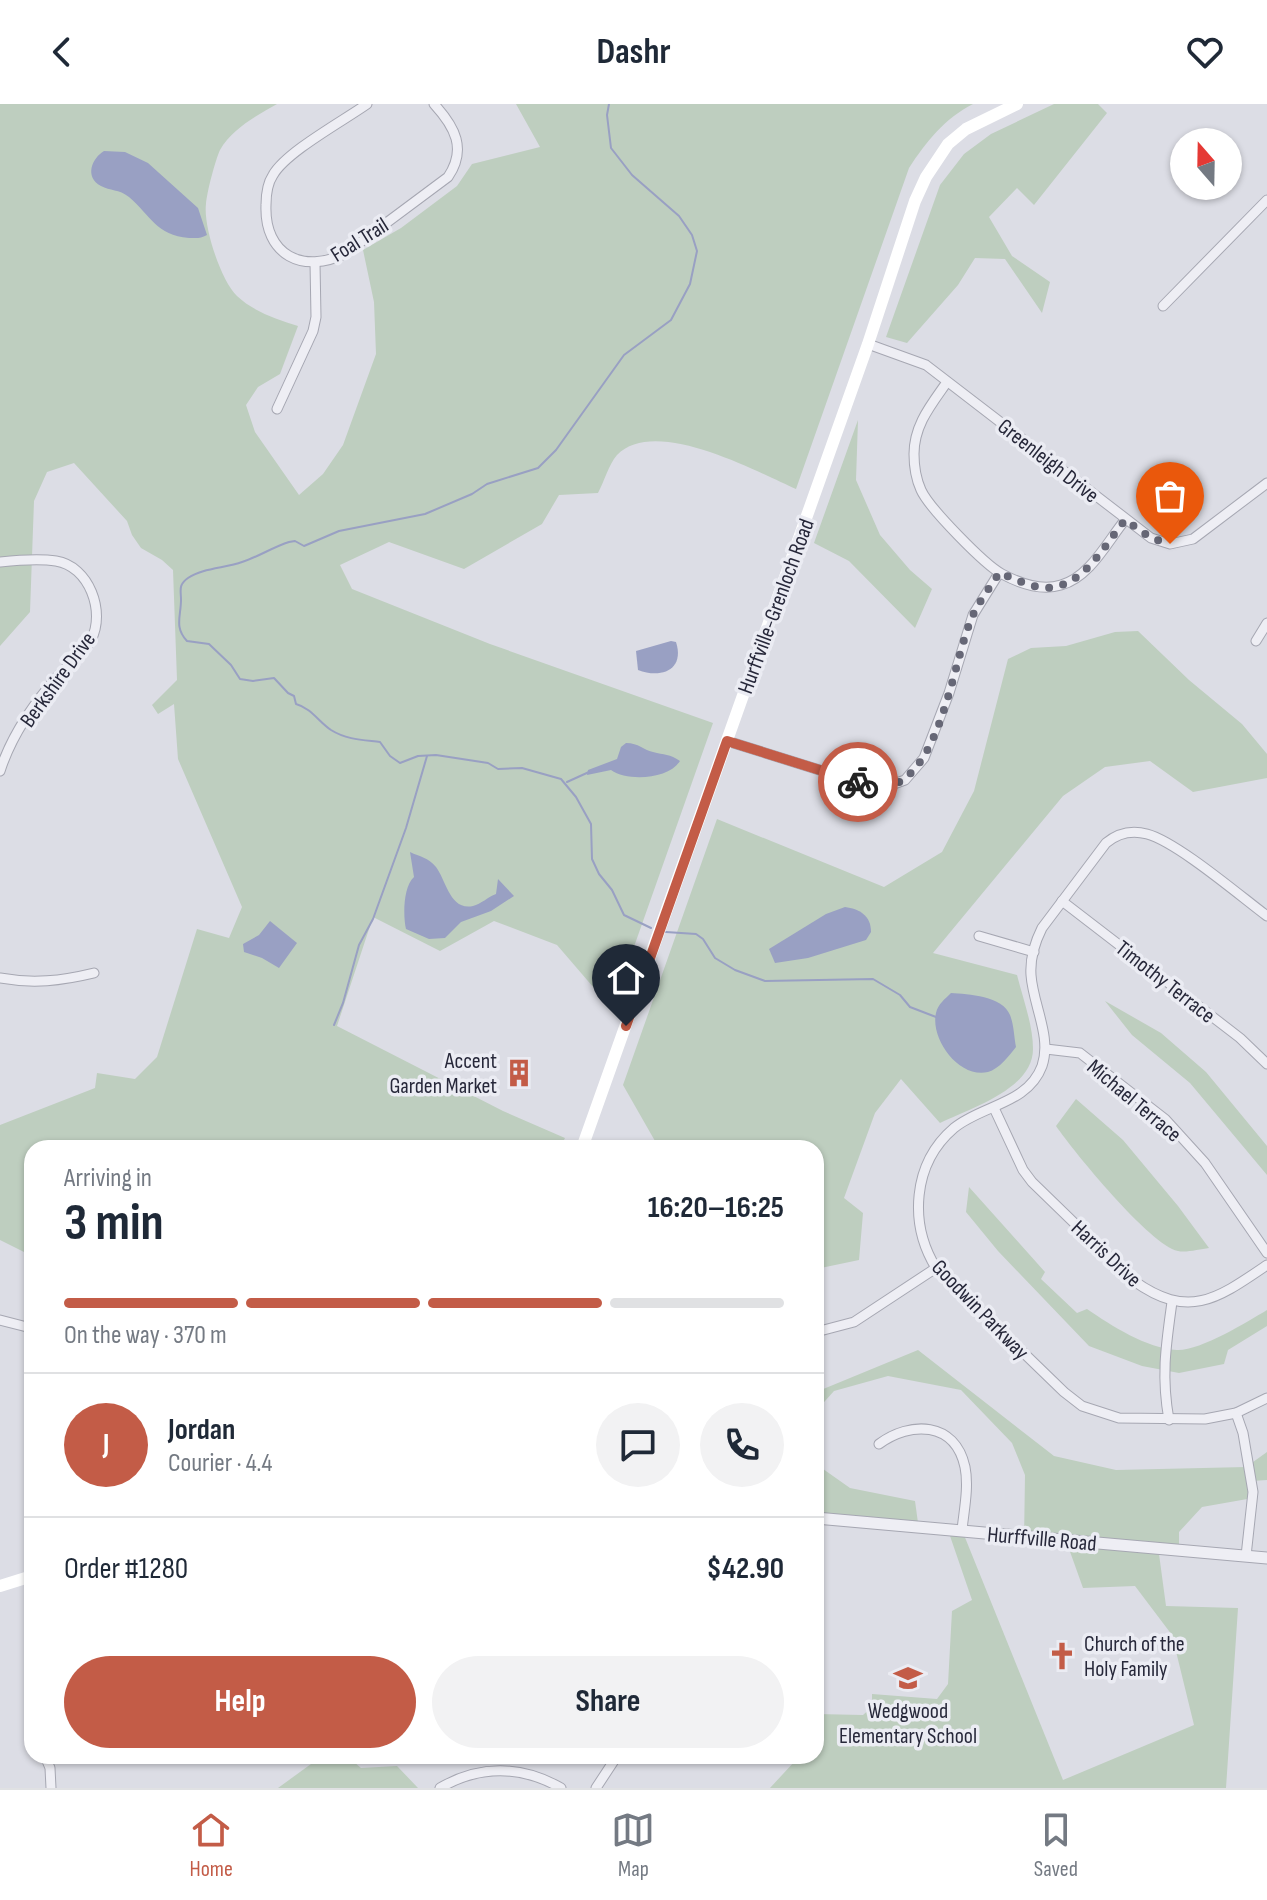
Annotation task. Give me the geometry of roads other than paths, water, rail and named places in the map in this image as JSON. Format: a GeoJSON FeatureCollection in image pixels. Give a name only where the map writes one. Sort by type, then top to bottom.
{"type":"FeatureCollection","features":[{"type":"Feature","properties":{"kind":"main road","name":"Hurffville-Grenloch Road"},"geometry":{"type":"LineString","coordinates":[[585,1140],[868,344],[915,201],[948,144],[966,129],[1017,104]]}},
{"type":"Feature","properties":{"kind":"main road"},"geometry":{"type":"LineString","coordinates":[[0,1586],[24,1578]]}},
{"type":"Feature","properties":{"kind":"street","name":"Foal Trail"},"geometry":{"type":"LineString","coordinates":[[367,104],[274,172],[267,189],[266,217],[273,240],[294,259],[315,263],[330,261],[346,253],[448,177],[457,160],[458,142],[451,123],[434,104]]}},
{"type":"Feature","properties":{"kind":"street"},"geometry":{"type":"LineString","coordinates":[[1163,306],[1267,200]]}},
{"type":"Feature","properties":{"kind":"street"},"geometry":{"type":"LineString","coordinates":[[277,409],[313,331],[316,317],[315,263]]}},
{"type":"Feature","properties":{"kind":"street","name":"Greenleigh Drive"},"geometry":{"type":"LineString","coordinates":[[868,344],[926,365],[1125,520],[1160,542],[1181,543],[1203,533],[1267,483]]}},
{"type":"Feature","properties":{"kind":"street"},"geometry":{"type":"LineString","coordinates":[[947,382],[918,427],[914,453],[916,475],[936,514],[999,573],[1045,588],[1062,585],[1086,571],[1125,520]]}},
{"type":"Feature","properties":{"kind":"street","name":"Berkshire Drive"},"geometry":{"type":"LineString","coordinates":[[0,562],[54,560],[64,563],[78,572],[92,592],[97,621],[90,642],[31,710],[0,771]]}},
{"type":"Feature","properties":{"kind":"street"},"geometry":{"type":"LineString","coordinates":[[727,741],[880,789],[905,780],[924,758],[949,693],[973,615],[999,573]]}},
{"type":"Feature","properties":{"kind":"street"},"geometry":{"type":"LineString","coordinates":[[1256,641],[1267,623]]}},
{"type":"Feature","properties":{"kind":"street"},"geometry":{"type":"LineString","coordinates":[[1046,1049],[1030,972],[1034,952],[1042,928],[1106,843],[1123,833],[1144,833],[1159,838],[1267,916]]}},
{"type":"Feature","properties":{"kind":"street","name":"Timothy Terrace"},"geometry":{"type":"LineString","coordinates":[[1062,901],[1240,1038],[1267,1064]]}},
{"type":"Feature","properties":{"kind":"street"},"geometry":{"type":"LineString","coordinates":[[979,936],[1034,952]]}},
{"type":"Feature","properties":{"kind":"street"},"geometry":{"type":"LineString","coordinates":[[0,978],[31,983],[61,981],[94,973]]}},
{"type":"Feature","properties":{"kind":"street","name":"Goodwin Parkway"},"geometry":{"type":"LineString","coordinates":[[1046,1049],[1041,1068],[1024,1092],[953,1129],[928,1164],[919,1186],[921,1233],[936,1268],[1082,1406],[1119,1418],[1205,1419],[1236,1413],[1267,1398]]}},
{"type":"Feature","properties":{"kind":"street","name":"Michael Terrace"},"geometry":{"type":"LineString","coordinates":[[1046,1049],[1080,1053],[1165,1119],[1205,1163],[1267,1253]]}},
{"type":"Feature","properties":{"kind":"street","name":"Harris Drive"},"geometry":{"type":"LineString","coordinates":[[994,1108],[1023,1170],[1032,1182],[1134,1281],[1152,1294],[1172,1302]]}},
{"type":"Feature","properties":{"kind":"street"},"geometry":{"type":"LineString","coordinates":[[1169,1420],[1163,1390],[1163,1363],[1172,1302],[1196,1302],[1217,1296],[1267,1265]]}},
{"type":"Feature","properties":{"kind":"street"},"geometry":{"type":"LineString","coordinates":[[824,1330],[854,1322],[936,1268]]}},
{"type":"Feature","properties":{"kind":"street"},"geometry":{"type":"LineString","coordinates":[[0,1320],[24,1326]]}},
{"type":"Feature","properties":{"kind":"street"},"geometry":{"type":"LineString","coordinates":[[1236,1413],[1243,1433],[1253,1492],[1246,1556]]}},
{"type":"Feature","properties":{"kind":"street"},"geometry":{"type":"LineString","coordinates":[[879,1444],[904,1430],[922,1428],[941,1432],[952,1443],[965,1466],[962,1530]]}},
{"type":"Feature","properties":{"kind":"street","name":"Hurffville Road"},"geometry":{"type":"LineString","coordinates":[[824,1519],[1267,1558]]}},
{"type":"Feature","properties":{"kind":"street"},"geometry":{"type":"LineString","coordinates":[[48,1764],[51,1788]]}},
{"type":"Feature","properties":{"kind":"street"},"geometry":{"type":"LineString","coordinates":[[596,1788],[612,1764]]}},
{"type":"Feature","properties":{"kind":"street"},"geometry":{"type":"LineString","coordinates":[[440,1788],[475,1773],[498,1770],[526,1773],[561,1788]]}},
{"type":"Feature","properties":{"kind":"water"},"geometry":{"type":"Polygon","coordinates":[[[104,151],[125,152],[148,163],[198,208],[207,235],[189,238],[169,233],[155,224],[129,197],[96,182],[92,168],[96,158],[104,151]]]}},
{"type":"Feature","properties":{"kind":"water"},"geometry":{"type":"Polygon","coordinates":[[[676,642],[678,652],[674,666],[655,673],[638,670],[636,651],[676,642]]]}},
{"type":"Feature","properties":{"kind":"water"},"geometry":{"type":"Polygon","coordinates":[[[626,743],[680,761],[667,772],[648,777],[627,776],[611,770],[587,775],[588,770],[617,759],[626,743]]]}},
{"type":"Feature","properties":{"kind":"water"},"geometry":{"type":"Polygon","coordinates":[[[410,852],[433,864],[459,904],[473,906],[496,894],[498,879],[514,896],[491,911],[461,922],[445,938],[429,939],[406,929],[406,894],[414,877],[410,852]]]}},
{"type":"Feature","properties":{"kind":"water"},"geometry":{"type":"Polygon","coordinates":[[[845,907],[855,909],[866,917],[871,932],[866,940],[808,958],[775,963],[769,949],[826,914],[845,907]]]}},
{"type":"Feature","properties":{"kind":"water"},"geometry":{"type":"Polygon","coordinates":[[[270,921],[297,943],[279,968],[244,952],[243,944],[259,935],[270,921]]]}},
{"type":"Feature","properties":{"kind":"water"},"geometry":{"type":"Polygon","coordinates":[[[951,993],[993,1000],[1010,1015],[1016,1047],[1004,1062],[988,1072],[977,1073],[967,1069],[957,1063],[942,1045],[935,1023],[936,1013],[951,993]]]}},
{"type":"Feature","properties":{"kind":"waterway"},"geometry":{"type":"LineString","coordinates":[[609,104],[607,115],[611,148],[632,175],[679,216],[692,235],[697,251],[690,284],[671,320],[624,355],[556,450],[538,468],[487,484],[472,494],[425,514],[339,531],[304,546],[295,541],[289,542],[242,562],[194,575],[181,585],[179,621],[187,641],[209,644],[231,665],[240,679],[274,678],[294,696],[296,704],[311,712],[331,730],[349,738],[380,742],[390,756],[400,763],[418,756],[436,755],[488,763],[498,769],[522,768],[561,779],[576,797],[591,824],[592,859],[599,874],[612,890],[624,915],[651,928]]}},
{"type":"Feature","properties":{"kind":"waterway"},"geometry":{"type":"LineString","coordinates":[[334,1025],[359,945],[373,919],[406,828],[427,756]]}},
{"type":"Feature","properties":{"kind":"waterway"},"geometry":{"type":"LineString","coordinates":[[567,782],[589,772]]}},
{"type":"Feature","properties":{"kind":"waterway"},"geometry":{"type":"LineString","coordinates":[[666,932],[696,934],[715,958],[735,970],[765,981],[873,979],[900,995],[910,1007],[936,1017]]}},
{"type":"Feature","properties":{"kind":"place","name":"Accent Garden Market"},"geometry":{"type":"Point","coordinates":[519,1073]}},
{"type":"Feature","properties":{"kind":"place","name":"Church of the Holy Family"},"geometry":{"type":"Point","coordinates":[1062,1656]}},
{"type":"Feature","properties":{"kind":"place","name":"Wedgwood Elementary School"},"geometry":{"type":"Point","coordinates":[908,1678]}}]}
